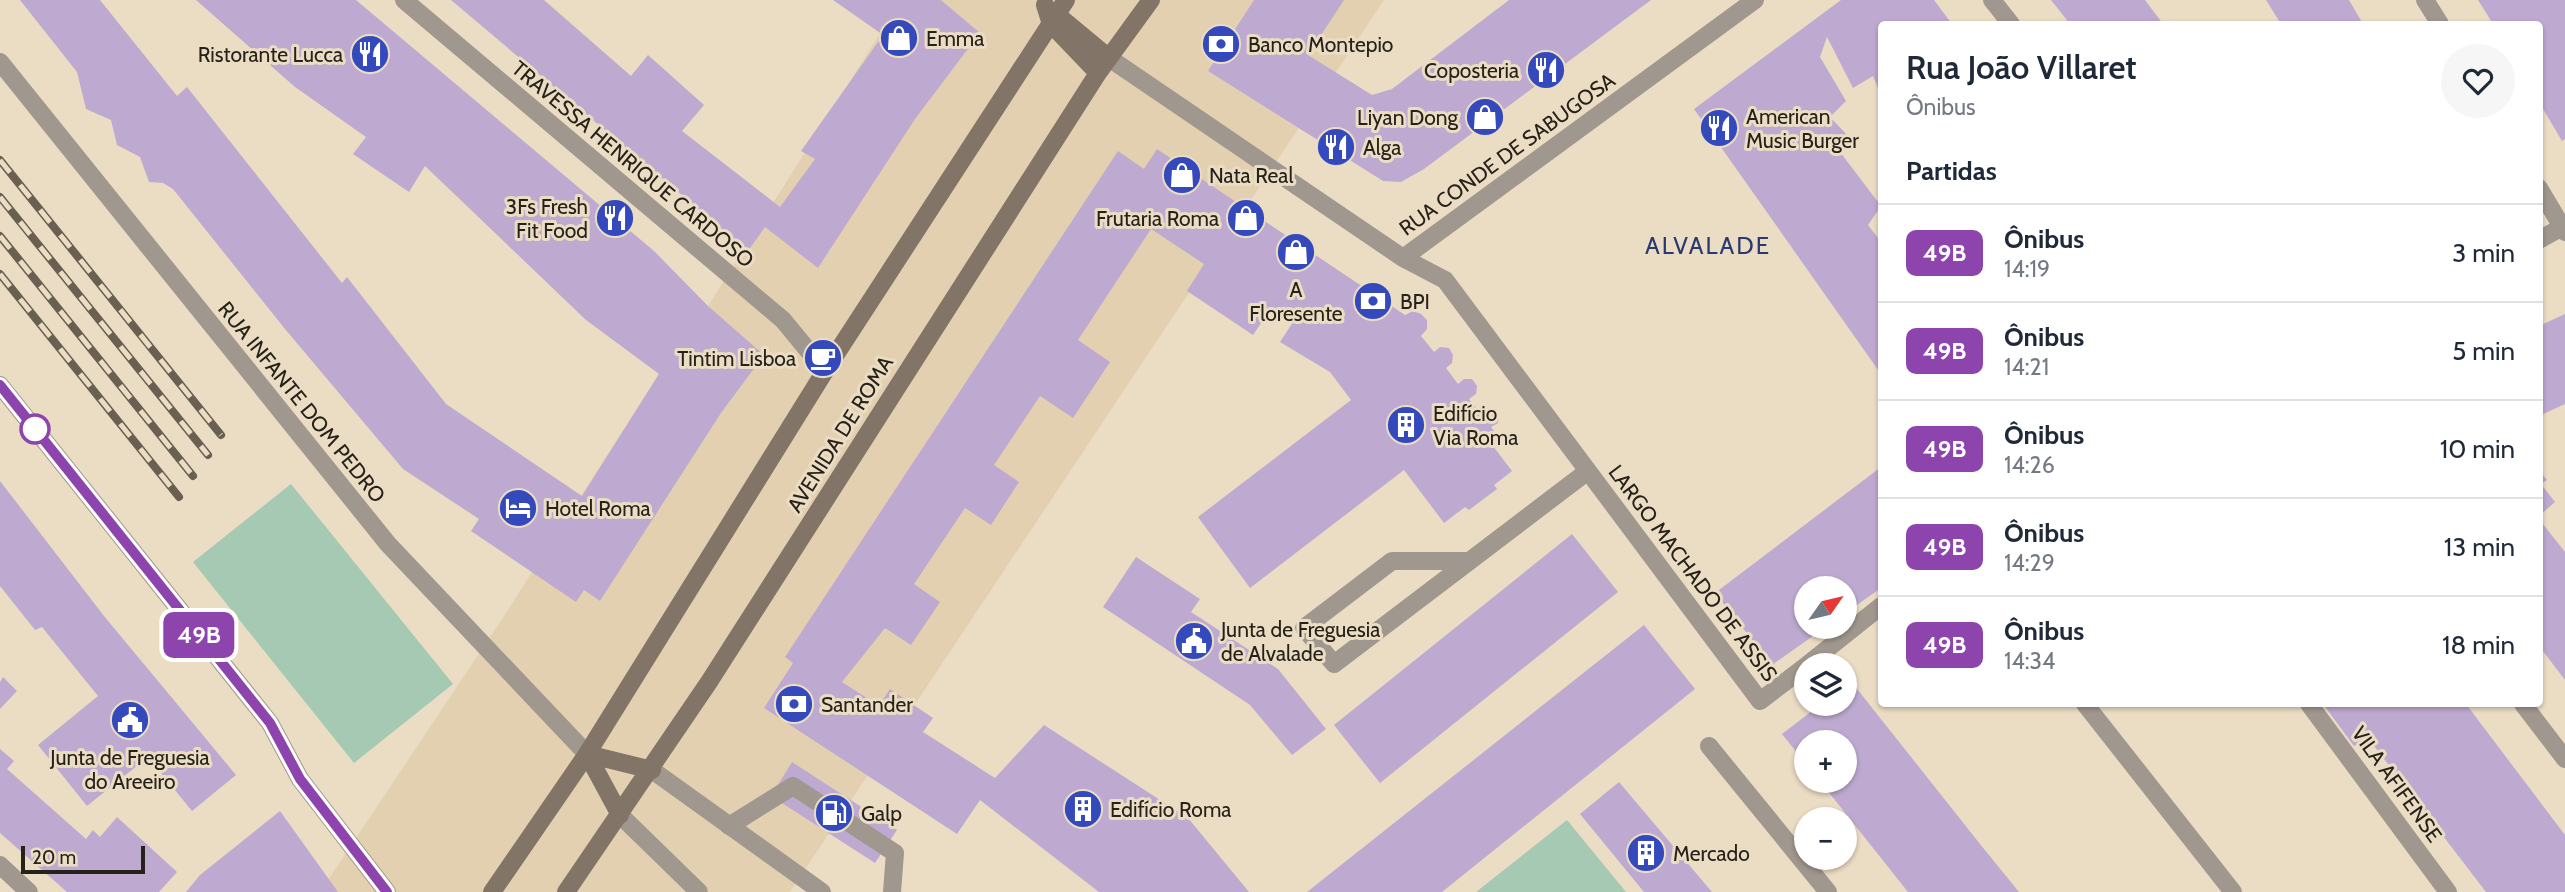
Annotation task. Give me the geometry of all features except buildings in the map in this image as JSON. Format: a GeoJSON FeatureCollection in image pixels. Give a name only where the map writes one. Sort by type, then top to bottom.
{"type":"FeatureCollection","features":[{"type":"Feature","properties":{"kind":"main road","name":"AVENIDA DE ROMA"},"geometry":{"type":"LineString","coordinates":[[566,892],[652,770],[1104,66],[1151,0]]}},
{"type":"Feature","properties":{"kind":"main road"},"geometry":{"type":"LineString","coordinates":[[492,892],[587,754],[1052,9],[1104,66]]}},
{"type":"Feature","properties":{"kind":"main road"},"geometry":{"type":"LineString","coordinates":[[587,754],[652,770]]}},
{"type":"Feature","properties":{"kind":"main road"},"geometry":{"type":"LineString","coordinates":[[587,754],[620,815]]}},
{"type":"Feature","properties":{"kind":"street","name":"TRAVESSA HENRIQUE CARDOSO"},"geometry":{"type":"LineString","coordinates":[[404,0],[783,320],[825,371]]}},
{"type":"Feature","properties":{"kind":"street","name":"RUA CONDE DE SABUGOSA"},"geometry":{"type":"LineString","coordinates":[[1104,66],[1404,258],[1755,0]]}},
{"type":"Feature","properties":{"kind":"street"},"geometry":{"type":"LineString","coordinates":[[1992,0],[2009,21]]}},
{"type":"Feature","properties":{"kind":"street"},"geometry":{"type":"LineString","coordinates":[[2426,0],[2438,21]]}},
{"type":"Feature","properties":{"kind":"street","name":"RUA INFANTE DOM PEDRO"},"geometry":{"type":"LineString","coordinates":[[0,62],[388,544],[587,754]]}},
{"type":"Feature","properties":{"kind":"street"},"geometry":{"type":"LineString","coordinates":[[2543,195],[2563,229],[2543,238]]}},
{"type":"Feature","properties":{"kind":"street","name":"LARGO MACHADO DE ASSIS"},"geometry":{"type":"LineString","coordinates":[[1404,258],[1445,280],[1760,702],[1794,675]]}},
{"type":"Feature","properties":{"kind":"street"},"geometry":{"type":"LineString","coordinates":[[0,385],[270,723],[300,779],[387,892]]}},
{"type":"Feature","properties":{"kind":"street","name":"LARGO MACHADO DE ASSIS"},"geometry":{"type":"LineString","coordinates":[[1470,561],[1392,561],[1304,628],[1334,664],[1470,561],[1588,471]]}},
{"type":"Feature","properties":{"kind":"street"},"geometry":{"type":"LineString","coordinates":[[1821,653],[1878,608]]}},
{"type":"Feature","properties":{"kind":"street"},"geometry":{"type":"LineString","coordinates":[[2087,707],[2233,892]]}},
{"type":"Feature","properties":{"kind":"street","name":"VILA AFIFENSE"},"geometry":{"type":"LineString","coordinates":[[2311,707],[2448,892]]}},
{"type":"Feature","properties":{"kind":"street"},"geometry":{"type":"LineString","coordinates":[[2525,707],[2565,759]]}},
{"type":"Feature","properties":{"kind":"street"},"geometry":{"type":"LineString","coordinates":[[1709,746],[1828,892]]}},
{"type":"Feature","properties":{"kind":"street"},"geometry":{"type":"LineString","coordinates":[[652,770],[822,892]]}},
{"type":"Feature","properties":{"kind":"street"},"geometry":{"type":"LineString","coordinates":[[729,826],[793,786],[895,853],[892,892]]}},
{"type":"Feature","properties":{"kind":"street"},"geometry":{"type":"LineString","coordinates":[[620,815],[699,892]]}},
{"type":"Feature","properties":{"kind":"street"},"geometry":{"type":"LineString","coordinates":[[0,865],[29,892]]}},
{"type":"Feature","properties":{"kind":"shaded area"},"geometry":{"type":"Polygon","coordinates":[[[901,0],[1384,0],[790,892],[320,892],[502,619],[659,374],[708,306],[901,0]]]}},
{"type":"Feature","properties":{"kind":"green space"},"geometry":{"type":"Polygon","coordinates":[[[291,484],[453,684],[354,763],[193,562],[291,484]]]}},
{"type":"Feature","properties":{"kind":"green space"},"geometry":{"type":"Polygon","coordinates":[[[1567,820],[1626,892],[1476,892],[1567,820]]]}},
{"type":"Feature","properties":{"kind":"railway"},"geometry":{"type":"LineString","coordinates":[[0,160],[221,435]]}},
{"type":"Feature","properties":{"kind":"railway"},"geometry":{"type":"LineString","coordinates":[[0,197],[208,455]]}},
{"type":"Feature","properties":{"kind":"railway"},"geometry":{"type":"LineString","coordinates":[[0,236],[193,476]]}},
{"type":"Feature","properties":{"kind":"railway"},"geometry":{"type":"LineString","coordinates":[[0,274],[179,497]]}},
{"type":"Feature","properties":{"kind":"bus line","name":"49B"},"geometry":{"type":"LineString","coordinates":[[0,385],[270,723],[300,779],[387,892]]}},
{"type":"Feature","properties":{"kind":"place","name":"Emma"},"geometry":{"type":"Point","coordinates":[899,38]}},
{"type":"Feature","properties":{"kind":"place","name":"Banco Montepio"},"geometry":{"type":"Point","coordinates":[1221,44]}},
{"type":"Feature","properties":{"kind":"place","name":"Ristorante Lucca"},"geometry":{"type":"Point","coordinates":[370,54]}},
{"type":"Feature","properties":{"kind":"place","name":"Coposteria"},"geometry":{"type":"Point","coordinates":[1546,70]}},
{"type":"Feature","properties":{"kind":"place","name":"Liyan Dong"},"geometry":{"type":"Point","coordinates":[1485,117]}},
{"type":"Feature","properties":{"kind":"place","name":"American Music Burger"},"geometry":{"type":"Point","coordinates":[1719,128]}},
{"type":"Feature","properties":{"kind":"place","name":"Alga"},"geometry":{"type":"Point","coordinates":[1336,147]}},
{"type":"Feature","properties":{"kind":"place","name":"Nata Real"},"geometry":{"type":"Point","coordinates":[1182,175]}},
{"type":"Feature","properties":{"kind":"place","name":"3Fs Fresh Fit Food"},"geometry":{"type":"Point","coordinates":[615,218]}},
{"type":"Feature","properties":{"kind":"place","name":"Frutaria Roma"},"geometry":{"type":"Point","coordinates":[1246,218]}},
{"type":"Feature","properties":{"kind":"place","name":"A Floresente"},"geometry":{"type":"Point","coordinates":[1296,252]}},
{"type":"Feature","properties":{"kind":"place","name":"BPI"},"geometry":{"type":"Point","coordinates":[1373,301]}},
{"type":"Feature","properties":{"kind":"place","name":"Tintim Lisboa"},"geometry":{"type":"Point","coordinates":[823,358]}},
{"type":"Feature","properties":{"kind":"place","name":"Edifício Via Roma"},"geometry":{"type":"Point","coordinates":[1406,425]}},
{"type":"Feature","properties":{"kind":"place","name":"Hotel Roma"},"geometry":{"type":"Point","coordinates":[518,508]}},
{"type":"Feature","properties":{"kind":"place","name":"Junta de Freguesia de Alvalade"},"geometry":{"type":"Point","coordinates":[1194,641]}},
{"type":"Feature","properties":{"kind":"place","name":"Santander"},"geometry":{"type":"Point","coordinates":[794,704]}},
{"type":"Feature","properties":{"kind":"place","name":"Junta de Freguesia do Areeiro"},"geometry":{"type":"Point","coordinates":[130,720]}},
{"type":"Feature","properties":{"kind":"place","name":"Edifício Roma"},"geometry":{"type":"Point","coordinates":[1083,809]}},
{"type":"Feature","properties":{"kind":"place","name":"Galp"},"geometry":{"type":"Point","coordinates":[834,813]}},
{"type":"Feature","properties":{"kind":"place","name":"Mercado"},"geometry":{"type":"Point","coordinates":[1646,853]}},
{"type":"Feature","properties":{"kind":"district","name":"ALVALADE"},"geometry":{"type":"Point","coordinates":[1708,245]}}]}
